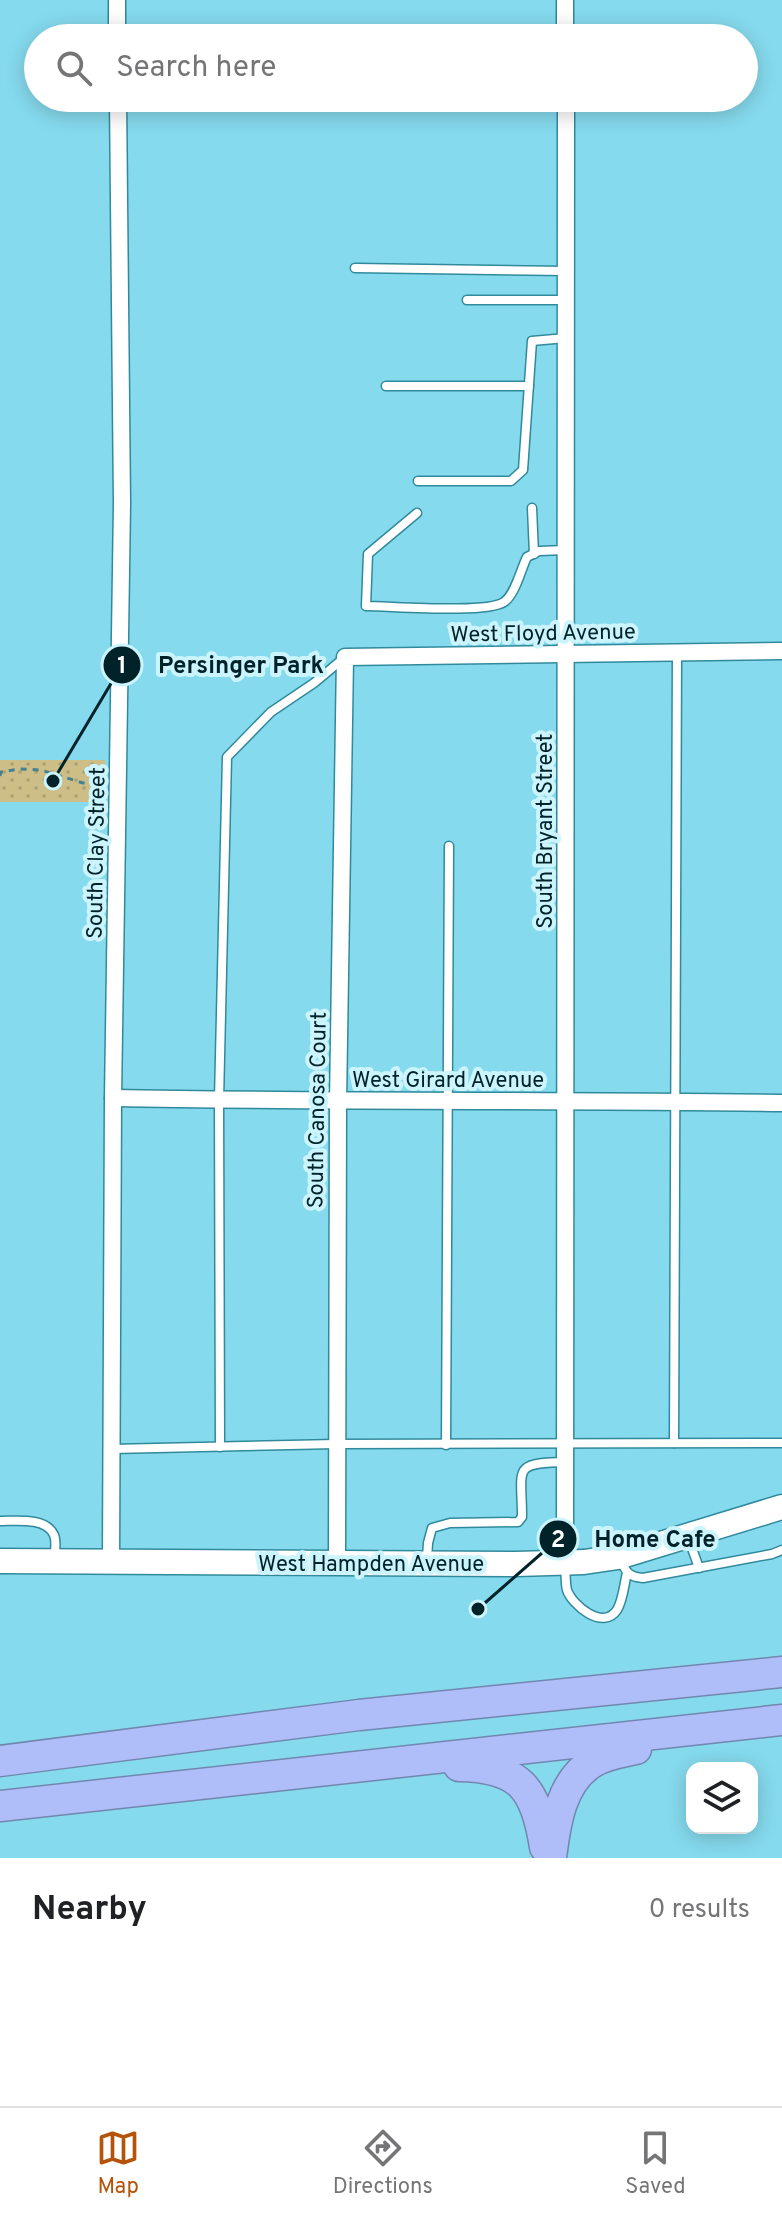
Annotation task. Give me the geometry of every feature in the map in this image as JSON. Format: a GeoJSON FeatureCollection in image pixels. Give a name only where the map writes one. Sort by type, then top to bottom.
{"type":"FeatureCollection","features":[{"type":"Feature","properties":{"kind":"highway"},"geometry":{"type":"LineString","coordinates":[[0,1761],[359,1715],[782,1672]]}},
{"type":"Feature","properties":{"kind":"highway"},"geometry":{"type":"LineString","coordinates":[[0,1806],[782,1721]]}},
{"type":"Feature","properties":{"kind":"highway"},"geometry":{"type":"LineString","coordinates":[[549,1858],[560,1807],[571,1786],[592,1762],[641,1748],[782,1721]]}},
{"type":"Feature","properties":{"kind":"highway"},"geometry":{"type":"LineString","coordinates":[[357,1766],[464,1766],[505,1773],[528,1793],[536,1805],[549,1858]]}},
{"type":"Feature","properties":{"kind":"street"},"geometry":{"type":"LineString","coordinates":[[117,0],[117,24]]}},
{"type":"Feature","properties":{"kind":"street"},"geometry":{"type":"LineString","coordinates":[[565,0],[565,24]]}},
{"type":"Feature","properties":{"kind":"street","name":"South Clay Street"},"geometry":{"type":"LineString","coordinates":[[111,1561],[113,1098],[122,504],[118,112]]}},
{"type":"Feature","properties":{"kind":"street","name":"South Bryant Street"},"geometry":{"type":"LineString","coordinates":[[565,1563],[566,112]]}},
{"type":"Feature","properties":{"kind":"street","name":"West Floyd Avenue"},"geometry":{"type":"LineString","coordinates":[[345,657],[782,651]]}},
{"type":"Feature","properties":{"kind":"street","name":"South Canosa Court"},"geometry":{"type":"LineString","coordinates":[[337,1563],[338,1102],[345,657]]}},
{"type":"Feature","properties":{"kind":"street","name":"West Girard Avenue"},"geometry":{"type":"LineString","coordinates":[[113,1098],[782,1103]]}},
{"type":"Feature","properties":{"kind":"street","name":"West Hampden Avenue"},"geometry":{"type":"LineString","coordinates":[[0,1561],[623,1565],[688,1537],[782,1507]]}},
{"type":"Feature","properties":{"kind":"lane"},"geometry":{"type":"LineString","coordinates":[[355,268],[567,271]]}},
{"type":"Feature","properties":{"kind":"lane"},"geometry":{"type":"LineString","coordinates":[[467,300],[567,300]]}},
{"type":"Feature","properties":{"kind":"lane"},"geometry":{"type":"LineString","coordinates":[[418,481],[511,481],[523,470],[532,341],[567,338]]}},
{"type":"Feature","properties":{"kind":"lane"},"geometry":{"type":"LineString","coordinates":[[386,386],[529,386]]}},
{"type":"Feature","properties":{"kind":"lane"},"geometry":{"type":"LineString","coordinates":[[532,508],[534,554]]}},
{"type":"Feature","properties":{"kind":"lane"},"geometry":{"type":"LineString","coordinates":[[417,513],[368,554],[366,606],[496,606],[512,594],[527,557],[539,551],[566,550]]}},
{"type":"Feature","properties":{"kind":"lane"},"geometry":{"type":"LineString","coordinates":[[674,1443],[677,652]]}},
{"type":"Feature","properties":{"kind":"lane"},"geometry":{"type":"LineString","coordinates":[[220,1447],[219,1100],[227,757],[271,712],[345,657]]}},
{"type":"Feature","properties":{"kind":"lane"},"geometry":{"type":"LineString","coordinates":[[446,1445],[449,846]]}},
{"type":"Feature","properties":{"kind":"lane"},"geometry":{"type":"LineString","coordinates":[[427,1564],[432,1528],[440,1525],[518,1522],[522,1517],[521,1475],[530,1463],[566,1453],[674,1443],[782,1443]]}},
{"type":"Feature","properties":{"kind":"lane"},"geometry":{"type":"LineString","coordinates":[[112,1449],[537,1444],[566,1453]]}},
{"type":"Feature","properties":{"kind":"lane"},"geometry":{"type":"LineString","coordinates":[[537,1444],[537,1463]]}},
{"type":"Feature","properties":{"kind":"lane"},"geometry":{"type":"LineString","coordinates":[[0,1521],[45,1525],[53,1532],[54,1561]]}},
{"type":"Feature","properties":{"kind":"lane"},"geometry":{"type":"LineString","coordinates":[[688,1537],[699,1568]]}},
{"type":"Feature","properties":{"kind":"lane"},"geometry":{"type":"LineString","coordinates":[[623,1565],[634,1578],[643,1578],[782,1550]]}},
{"type":"Feature","properties":{"kind":"lane"},"geometry":{"type":"LineString","coordinates":[[565,1563],[569,1595],[592,1616],[600,1619],[615,1614],[619,1606],[623,1565]]}},
{"type":"Feature","properties":{"kind":"path"},"geometry":{"type":"LineString","coordinates":[[0,776],[1,772],[19,769],[41,770],[83,783],[118,781]]}},
{"type":"Feature","properties":{"kind":"shaded area"},"geometry":{"type":"Polygon","coordinates":[[[0,760],[105,760],[105,802],[0,802],[0,760]]]}},
{"type":"Feature","properties":{"kind":"place","name":"Persinger Park"},"geometry":{"type":"Point","coordinates":[53,781]}},
{"type":"Feature","properties":{"kind":"place","name":"Home Cafe"},"geometry":{"type":"Point","coordinates":[478,1609]}}]}
